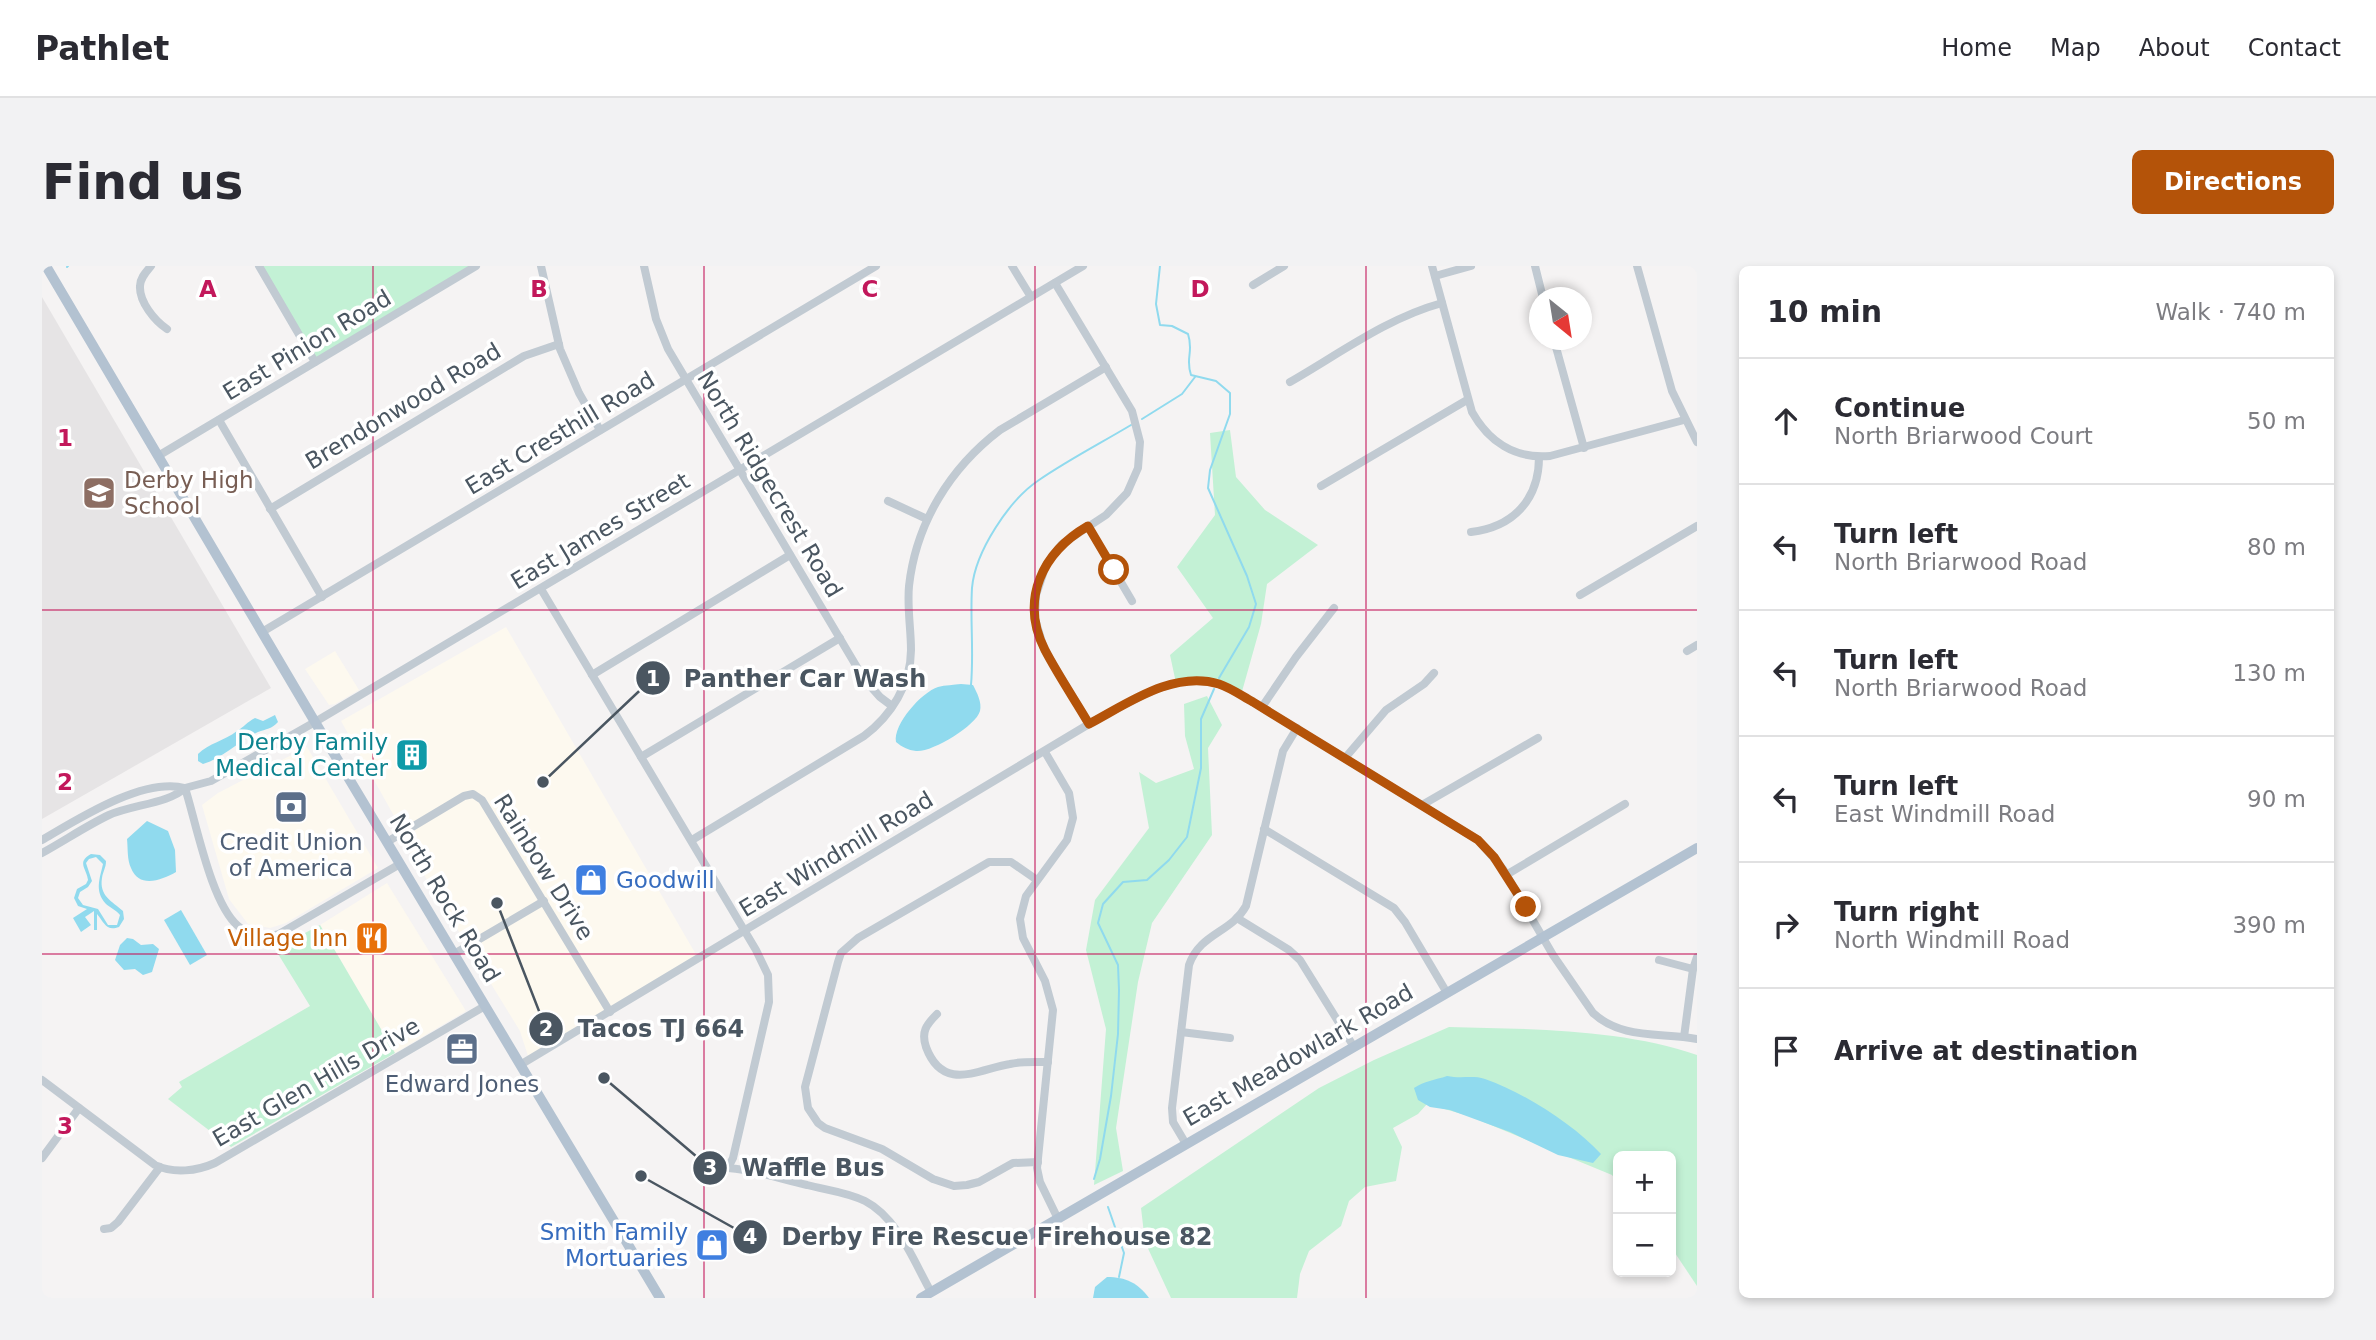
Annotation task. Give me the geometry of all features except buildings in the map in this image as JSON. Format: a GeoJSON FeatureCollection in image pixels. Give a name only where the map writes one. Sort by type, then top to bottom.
{"type":"FeatureCollection","features":[{"type":"Feature","properties":{"kind":"main road","name":"North Rock Road"},"geometry":{"type":"LineString","coordinates":[[46,266],[660,1298]]}},
{"type":"Feature","properties":{"kind":"main road","name":"East Meadowlark Road"},"geometry":{"type":"LineString","coordinates":[[926,1295],[1697,848]]}},
{"type":"Feature","properties":{"kind":"street"},"geometry":{"type":"LineString","coordinates":[[151,266],[141,280],[140,294],[155,319],[167,329]]}},
{"type":"Feature","properties":{"kind":"street"},"geometry":{"type":"LineString","coordinates":[[259,266],[315,362]]}},
{"type":"Feature","properties":{"kind":"street","name":"East Pinion Road"},"geometry":{"type":"LineString","coordinates":[[158,456],[476,266]]}},
{"type":"Feature","properties":{"kind":"street"},"geometry":{"type":"LineString","coordinates":[[541,266],[559,344],[579,393],[600,430]]}},
{"type":"Feature","properties":{"kind":"street","name":"North Ridgecrest Road"},"geometry":{"type":"LineString","coordinates":[[645,266],[659,330],[686,380],[864,679],[892,706]]}},
{"type":"Feature","properties":{"kind":"street","name":"East Cresthill Road"},"geometry":{"type":"LineString","coordinates":[[262,632],[876,266]]}},
{"type":"Feature","properties":{"kind":"street"},"geometry":{"type":"LineString","coordinates":[[1012,266],[1031,298]]}},
{"type":"Feature","properties":{"kind":"street","name":"East James Street"},"geometry":{"type":"LineString","coordinates":[[42,840],[95,809],[125,796],[177,786],[185,788],[211,781],[541,589],[1083,266]]}},
{"type":"Feature","properties":{"kind":"street"},"geometry":{"type":"LineString","coordinates":[[1253,285],[1284,266]]}},
{"type":"Feature","properties":{"kind":"street"},"geometry":{"type":"LineString","coordinates":[[1432,266],[1467,400],[1478,423],[1495,441],[1516,453],[1539,457],[1584,448],[1684,420]]}},
{"type":"Feature","properties":{"kind":"street"},"geometry":{"type":"LineString","coordinates":[[1435,276],[1471,266]]}},
{"type":"Feature","properties":{"kind":"street"},"geometry":{"type":"LineString","coordinates":[[1535,266],[1540,287]]}},
{"type":"Feature","properties":{"kind":"street"},"geometry":{"type":"LineString","coordinates":[[1637,266],[1662,360],[1684,420],[1697,443]]}},
{"type":"Feature","properties":{"kind":"street"},"geometry":{"type":"LineString","coordinates":[[1055,283],[1137,422],[1140,442],[1140,458],[1132,483],[1123,498],[1106,515],[1062,544],[1045,565],[1038,582],[1035,608],[1044,649],[1089,724]]}},
{"type":"Feature","properties":{"kind":"street"},"geometry":{"type":"LineString","coordinates":[[1290,382],[1398,319],[1442,303]]}},
{"type":"Feature","properties":{"kind":"street","name":"Brendonwood Road"},"geometry":{"type":"LineString","coordinates":[[270,509],[524,356],[559,344]]}},
{"type":"Feature","properties":{"kind":"street"},"geometry":{"type":"LineString","coordinates":[[1558,350],[1584,448]]}},
{"type":"Feature","properties":{"kind":"street"},"geometry":{"type":"LineString","coordinates":[[691,840],[864,736],[880,722],[904,685],[911,660],[909,587],[917,547],[927,520],[949,481],[984,442],[1000,430],[1106,367]]}},
{"type":"Feature","properties":{"kind":"street"},"geometry":{"type":"LineString","coordinates":[[1321,486],[1467,400]]}},
{"type":"Feature","properties":{"kind":"street"},"geometry":{"type":"LineString","coordinates":[[219,420],[322,597]]}},
{"type":"Feature","properties":{"kind":"street"},"geometry":{"type":"LineString","coordinates":[[1471,532],[1498,526],[1522,509],[1533,492],[1539,457]]}},
{"type":"Feature","properties":{"kind":"street"},"geometry":{"type":"LineString","coordinates":[[888,501],[927,520]]}},
{"type":"Feature","properties":{"kind":"street"},"geometry":{"type":"LineString","coordinates":[[1088,526],[1132,601]]}},
{"type":"Feature","properties":{"kind":"street"},"geometry":{"type":"LineString","coordinates":[[1580,595],[1697,526]]}},
{"type":"Feature","properties":{"kind":"street"},"geometry":{"type":"LineString","coordinates":[[592,675],[790,555]]}},
{"type":"Feature","properties":{"kind":"street"},"geometry":{"type":"LineString","coordinates":[[541,589],[768,975],[769,1002],[733,1158],[728,1168],[751,1170],[847,1194],[867,1202],[901,1237],[926,1295]]}},
{"type":"Feature","properties":{"kind":"street"},"geometry":{"type":"LineString","coordinates":[[1334,608],[1262,707],[1478,840],[1494,857],[1543,937],[1600,1020],[1628,1032],[1697,1039]]}},
{"type":"Feature","properties":{"kind":"street"},"geometry":{"type":"LineString","coordinates":[[642,757],[840,638]]}},
{"type":"Feature","properties":{"kind":"street"},"geometry":{"type":"LineString","coordinates":[[1687,651],[1697,645]]}},
{"type":"Feature","properties":{"kind":"street"},"geometry":{"type":"LineString","coordinates":[[1345,758],[1386,710],[1424,684],[1434,673]]}},
{"type":"Feature","properties":{"kind":"street","name":"East Windmill Road"},"geometry":{"type":"LineString","coordinates":[[520,1065],[1089,724],[1146,694],[1176,683],[1200,681],[1222,685],[1262,707]]}},
{"type":"Feature","properties":{"kind":"street"},"geometry":{"type":"LineString","coordinates":[[1186,1144],[1172,1117],[1189,965],[1205,939],[1237,918],[1247,902],[1283,751],[1297,728]]}},
{"type":"Feature","properties":{"kind":"street"},"geometry":{"type":"LineString","coordinates":[[1422,805],[1538,738]]}},
{"type":"Feature","properties":{"kind":"street"},"geometry":{"type":"LineString","coordinates":[[1045,752],[1069,793],[1073,818],[1066,840],[1024,901],[1021,929],[1025,944],[1045,981],[1053,1010],[1038,1161],[1040,1182],[1058,1219]]}},
{"type":"Feature","properties":{"kind":"street"},"geometry":{"type":"LineString","coordinates":[[185,788],[218,894],[233,922],[254,935],[279,934],[400,864]]}},
{"type":"Feature","properties":{"kind":"street","name":"East James Street"},"geometry":{"type":"LineString","coordinates":[[42,853],[108,816],[136,805],[169,798],[185,788]]}},
{"type":"Feature","properties":{"kind":"street","name":"Rainbow Drive"},"geometry":{"type":"LineString","coordinates":[[387,842],[464,796],[473,794],[482,800],[610,1012]]}},
{"type":"Feature","properties":{"kind":"street"},"geometry":{"type":"LineString","coordinates":[[1506,875],[1625,804]]}},
{"type":"Feature","properties":{"kind":"street"},"geometry":{"type":"LineString","coordinates":[[1264,829],[1394,908],[1447,993]]}},
{"type":"Feature","properties":{"kind":"street"},"geometry":{"type":"LineString","coordinates":[[1037,880],[1011,862],[989,862],[847,947],[838,962],[805,1094],[813,1116],[825,1128],[892,1154],[943,1183],[970,1185],[1013,1163],[1038,1161]]}},
{"type":"Feature","properties":{"kind":"street"},"geometry":{"type":"LineString","coordinates":[[454,954],[544,901]]}},
{"type":"Feature","properties":{"kind":"street"},"geometry":{"type":"LineString","coordinates":[[1237,918],[1289,950],[1300,960],[1354,1046]]}},
{"type":"Feature","properties":{"kind":"street"},"geometry":{"type":"LineString","coordinates":[[1684,1037],[1697,957]]}},
{"type":"Feature","properties":{"kind":"street"},"geometry":{"type":"LineString","coordinates":[[1659,960],[1693,969]]}},
{"type":"Feature","properties":{"kind":"street","name":"East Glen Hills Drive"},"geometry":{"type":"LineString","coordinates":[[160,1167],[184,1171],[215,1163],[485,1006]]}},
{"type":"Feature","properties":{"kind":"street"},"geometry":{"type":"LineString","coordinates":[[937,1014],[927,1024],[923,1033],[924,1039],[932,1058],[953,1074],[976,1074],[1021,1062],[1048,1062]]}},
{"type":"Feature","properties":{"kind":"street"},"geometry":{"type":"LineString","coordinates":[[1181,1032],[1230,1038]]}},
{"type":"Feature","properties":{"kind":"street"},"geometry":{"type":"LineString","coordinates":[[42,1080],[160,1167],[118,1222],[111,1228],[104,1229]]}},
{"type":"Feature","properties":{"kind":"street"},"geometry":{"type":"LineString","coordinates":[[42,1158],[79,1108]]}},
{"type":"Feature","properties":{"kind":"shaded area","name":"Derby High School"},"geometry":{"type":"Polygon","coordinates":[[[42,297],[271,688],[42,819],[42,297]]]}},
{"type":"Feature","properties":{"kind":"shaded area"},"geometry":{"type":"Polygon","coordinates":[[[506,627],[698,958],[528,1056],[520,1031],[394,826],[398,823],[341,721],[506,627]]]}},
{"type":"Feature","properties":{"kind":"shaded area"},"geometry":{"type":"Polygon","coordinates":[[[335,651],[359,690],[329,705],[305,669],[335,651]]]}},
{"type":"Feature","properties":{"kind":"shaded area"},"geometry":{"type":"Polygon","coordinates":[[[307,747],[378,868],[286,923],[270,928],[248,924],[229,899],[202,805],[218,793],[307,747]]]}},
{"type":"Feature","properties":{"kind":"shaded area"},"geometry":{"type":"Polygon","coordinates":[[[387,883],[466,1011],[395,1053],[320,925],[387,883]]]}},
{"type":"Feature","properties":{"kind":"green space"},"geometry":{"type":"Polygon","coordinates":[[[259,266],[476,266],[315,362],[259,266]]]}},
{"type":"Feature","properties":{"kind":"green space"},"geometry":{"type":"Polygon","coordinates":[[[1230,430],[1236,477],[1265,510],[1318,545],[1267,584],[1261,624],[1241,695],[1222,685],[1176,683],[1170,655],[1213,618],[1177,567],[1215,515],[1210,433],[1230,430]]]}},
{"type":"Feature","properties":{"kind":"green space"},"geometry":{"type":"Polygon","coordinates":[[[1207,696],[1222,725],[1208,748],[1212,835],[1152,923],[1138,982],[1116,1128],[1123,1171],[1094,1185],[1106,1029],[1086,950],[1095,900],[1149,828],[1139,772],[1156,783],[1194,769],[1185,736],[1184,704],[1207,696]]]}},
{"type":"Feature","properties":{"kind":"green space"},"geometry":{"type":"Polygon","coordinates":[[[320,925],[395,1053],[231,1147],[168,1099],[182,1087],[179,1082],[310,1006],[275,949],[320,925]]]}},
{"type":"Feature","properties":{"kind":"green space"},"geometry":{"type":"Polygon","coordinates":[[[1449,1027],[1607,1035],[1668,1046],[1697,1055],[1697,1286],[1676,1254],[1676,1151],[1613,1151],[1613,1176],[1469,1116],[1427,1104],[1418,1114],[1393,1128],[1402,1147],[1396,1181],[1365,1187],[1349,1201],[1341,1226],[1309,1251],[1300,1274],[1297,1298],[1171,1298],[1145,1242],[1141,1208],[1319,1088],[1449,1027]]]}},
{"type":"Feature","properties":{"kind":"water"},"geometry":{"type":"Polygon","coordinates":[[[973,685],[980,701],[980,711],[970,724],[932,748],[910,750],[896,742],[896,735],[904,718],[924,695],[938,687],[973,685]]]}},
{"type":"Feature","properties":{"kind":"water"},"geometry":{"type":"Polygon","coordinates":[[[275,715],[278,722],[273,726],[210,761],[203,764],[198,761],[198,754],[202,750],[255,718],[263,721],[275,715]]]}},
{"type":"Feature","properties":{"kind":"water"},"geometry":{"type":"Polygon","coordinates":[[[147,821],[168,831],[175,850],[176,872],[151,881],[139,879],[135,875],[130,865],[127,839],[147,821]]]}},
{"type":"Feature","properties":{"kind":"water"},"geometry":{"type":"Polygon","coordinates":[[[91,854],[100,855],[106,861],[102,889],[107,898],[123,911],[124,919],[119,927],[108,927],[97,914],[97,930],[94,930],[94,911],[85,917],[91,925],[81,932],[73,918],[87,909],[78,906],[74,898],[77,889],[88,880],[83,863],[91,854]],[[96,857],[86,863],[92,881],[80,892],[78,898],[83,905],[98,909],[108,925],[117,925],[120,915],[106,904],[100,894],[103,864],[96,857]]]}},
{"type":"Feature","properties":{"kind":"water"},"geometry":{"type":"Polygon","coordinates":[[[181,910],[207,955],[190,965],[164,920],[181,910]]]}},
{"type":"Feature","properties":{"kind":"water"},"geometry":{"type":"Polygon","coordinates":[[[127,938],[141,945],[153,944],[159,949],[152,972],[143,975],[135,969],[124,970],[115,960],[120,945],[127,938]]]}},
{"type":"Feature","properties":{"kind":"water"},"geometry":{"type":"Polygon","coordinates":[[[1447,1076],[1480,1078],[1516,1092],[1563,1121],[1601,1154],[1593,1163],[1558,1155],[1510,1132],[1450,1110],[1430,1107],[1418,1100],[1414,1088],[1447,1076]]]}},
{"type":"Feature","properties":{"kind":"water"},"geometry":{"type":"Polygon","coordinates":[[[1107,1277],[1131,1282],[1149,1298],[1093,1298],[1095,1287],[1107,1277]]]}},
{"type":"Feature","properties":{"kind":"waterway"},"geometry":{"type":"LineString","coordinates":[[1160,266],[1156,304],[1160,325],[1172,326],[1188,334],[1191,375],[1216,381],[1230,393],[1230,414],[1210,470],[1208,488],[1247,576],[1256,604],[1249,627],[1219,678]]}},
{"type":"Feature","properties":{"kind":"waterway"},"geometry":{"type":"LineString","coordinates":[[1142,419],[1182,394],[1195,377]]}},
{"type":"Feature","properties":{"kind":"waterway"},"geometry":{"type":"LineString","coordinates":[[971,685],[972,588],[980,559],[995,528],[1016,500],[1039,480],[1131,425]]}},
{"type":"Feature","properties":{"kind":"waterway"},"geometry":{"type":"LineString","coordinates":[[1094,1179],[1111,1096],[1118,1034],[1119,990],[1118,965],[1098,923],[1103,904],[1123,882],[1147,880],[1169,860],[1187,837],[1201,768],[1201,719],[1214,689]]}},
{"type":"Feature","properties":{"kind":"waterway"},"geometry":{"type":"LineString","coordinates":[[1108,1207],[1124,1253],[1119,1277]]}},
{"type":"Feature","properties":{"kind":"place","name":"Derby High School"},"geometry":{"type":"Point","coordinates":[99,493]}},
{"type":"Feature","properties":{"kind":"place","name":"Derby Family Medical Center"},"geometry":{"type":"Point","coordinates":[412,755]}},
{"type":"Feature","properties":{"kind":"place","name":"Panther Car Wash"},"geometry":{"type":"Point","coordinates":[543,782]}},
{"type":"Feature","properties":{"kind":"place","name":"Credit Union of America"},"geometry":{"type":"Point","coordinates":[291,807]}},
{"type":"Feature","properties":{"kind":"place","name":"Goodwill"},"geometry":{"type":"Point","coordinates":[591,880]}},
{"type":"Feature","properties":{"kind":"place","name":"Tacos TJ 664"},"geometry":{"type":"Point","coordinates":[497,903]}},
{"type":"Feature","properties":{"kind":"place","name":"Village Inn"},"geometry":{"type":"Point","coordinates":[372,938]}},
{"type":"Feature","properties":{"kind":"place","name":"Edward Jones"},"geometry":{"type":"Point","coordinates":[462,1049]}},
{"type":"Feature","properties":{"kind":"place","name":"Waffle Bus"},"geometry":{"type":"Point","coordinates":[604,1078]}},
{"type":"Feature","properties":{"kind":"place","name":"Derby Fire Rescue Firehouse 82"},"geometry":{"type":"Point","coordinates":[641,1176]}},
{"type":"Feature","properties":{"kind":"place","name":"Smith Family Mortuaries"},"geometry":{"type":"Point","coordinates":[712,1245]}},
{"type":"Feature","properties":{"kind":"route"},"geometry":{"type":"LineString","coordinates":[[1114,570],[1088,526],[1069,537],[1053,554],[1038,582],[1035,619],[1044,649],[1089,724],[1146,694],[1172,684],[1200,681],[1222,685],[1478,840],[1503,869],[1526,907]]}}]}
